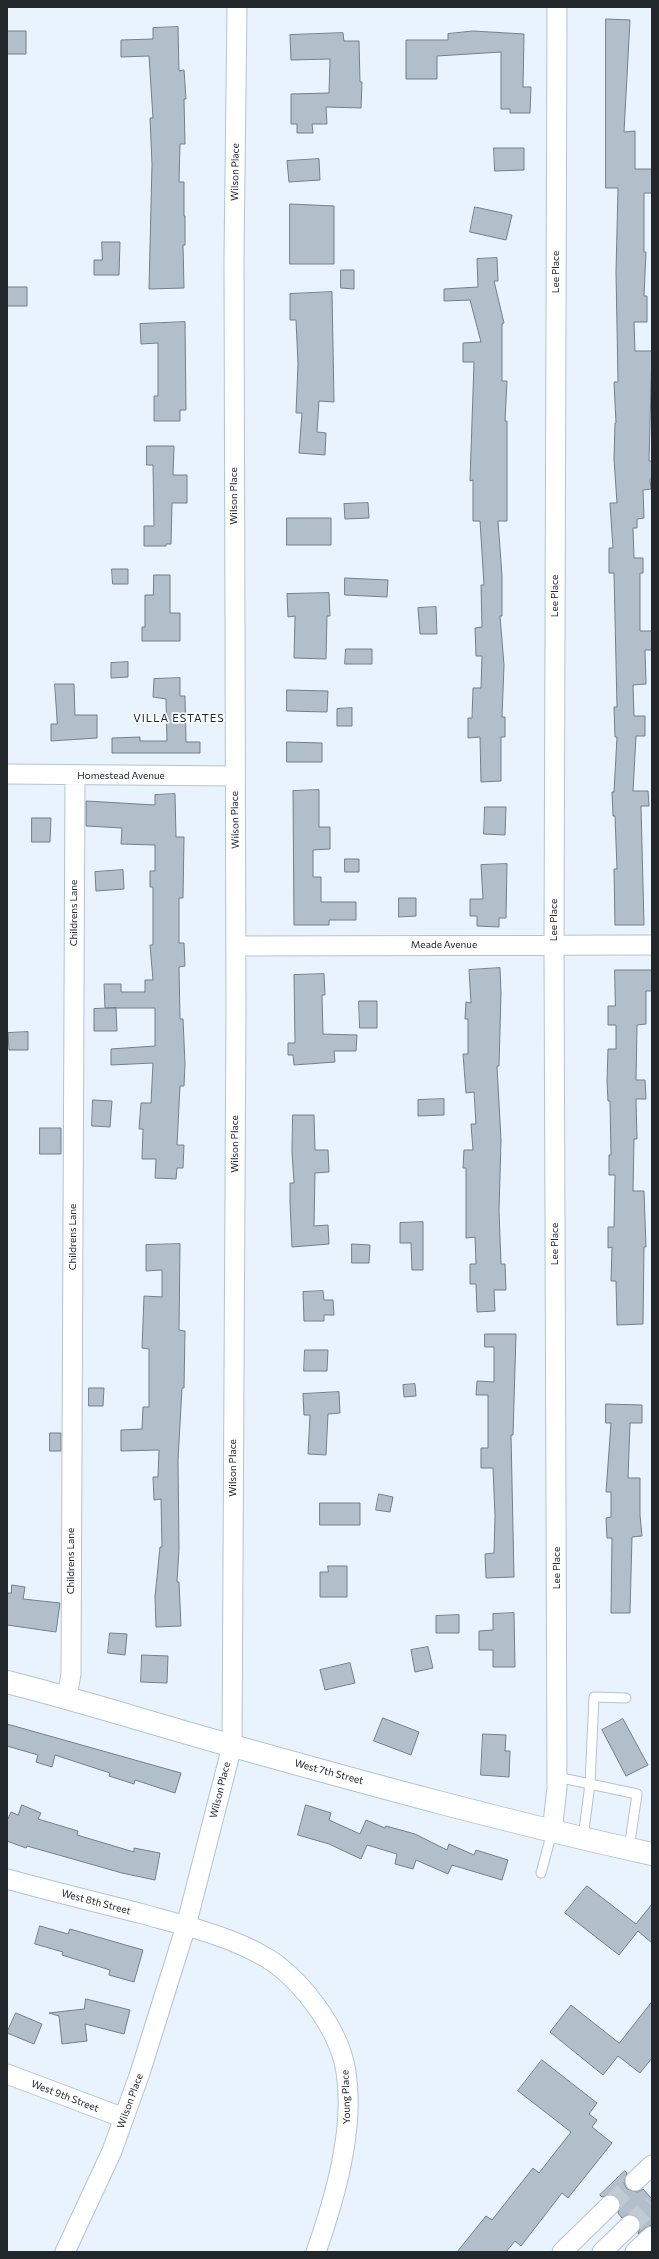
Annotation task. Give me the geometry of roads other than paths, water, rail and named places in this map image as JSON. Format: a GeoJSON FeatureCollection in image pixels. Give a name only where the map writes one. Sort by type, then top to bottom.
{"type":"FeatureCollection","features":[{"type":"Feature","properties":{"kind":"street","name":"Wilson Place"},"geometry":{"type":"LineString","coordinates":[[65,2252],[112,2151],[140,2073],[186,1926],[232,1746],[236,946],[234,258],[237,7]]}},
{"type":"Feature","properties":{"kind":"street","name":"Lee Place"},"geometry":{"type":"LineString","coordinates":[[552,1832],[557,1777],[554,945],[557,7]]}},
{"type":"Feature","properties":{"kind":"street","name":"Homestead Avenue"},"geometry":{"type":"LineString","coordinates":[[7,774],[74,776],[235,776]]}},
{"type":"Feature","properties":{"kind":"street","name":"Childrens Lane"},"geometry":{"type":"LineString","coordinates":[[67,1697],[71,1674],[74,776]]}},
{"type":"Feature","properties":{"kind":"street","name":"Meade Avenue"},"geometry":{"type":"LineString","coordinates":[[236,946],[652,945]]}},
{"type":"Feature","properties":{"kind":"street","name":"West 7th Street"},"geometry":{"type":"LineString","coordinates":[[7,1682],[67,1697],[232,1746],[552,1832],[652,1854]]}},
{"type":"Feature","properties":{"kind":"street","name":"West 8th Street"},"geometry":{"type":"LineString","coordinates":[[7,1879],[186,1926]]}},
{"type":"Feature","properties":{"kind":"street","name":"Young Place"},"geometry":{"type":"LineString","coordinates":[[186,1926],[236,1944],[268,1958],[295,1980],[314,2002],[335,2038],[346,2071],[347,2132],[340,2170],[316,2252]]}},
{"type":"Feature","properties":{"kind":"street","name":"West 9th Street"},"geometry":{"type":"LineString","coordinates":[[7,2074],[124,2118]]}},
{"type":"Feature","properties":{"kind":"street"},"geometry":{"type":"LineString","coordinates":[[635,2181],[652,2165]]}},
{"type":"Feature","properties":{"kind":"street"},"geometry":{"type":"LineString","coordinates":[[562,2252],[610,2205]]}},
{"type":"Feature","properties":{"kind":"street"},"geometry":{"type":"LineString","coordinates":[[585,2230],[605,2251],[630,2226]]}},
{"type":"Feature","properties":{"kind":"street"},"geometry":{"type":"LineString","coordinates":[[635,2252],[652,2236]]}},
{"type":"Feature","properties":{"kind":"lane"},"geometry":{"type":"LineString","coordinates":[[583,1839],[590,1784],[594,1697],[626,1698]]}},
{"type":"Feature","properties":{"kind":"lane"},"geometry":{"type":"LineString","coordinates":[[557,1777],[637,1794],[629,1849]]}},
{"type":"Feature","properties":{"kind":"lane"},"geometry":{"type":"LineString","coordinates":[[541,1873],[552,1832]]}},
{"type":"Feature","properties":{"kind":"tunnel"},"geometry":{"type":"LineString","coordinates":[[610,2205],[635,2181]]}},
{"type":"Feature","properties":{"kind":"tunnel"},"geometry":{"type":"LineString","coordinates":[[630,2225],[652,2204]]}},
{"type":"Feature","properties":{"kind":"district","name":"VILLA ESTATES"},"geometry":{"type":"Point","coordinates":[179,718]}}]}
